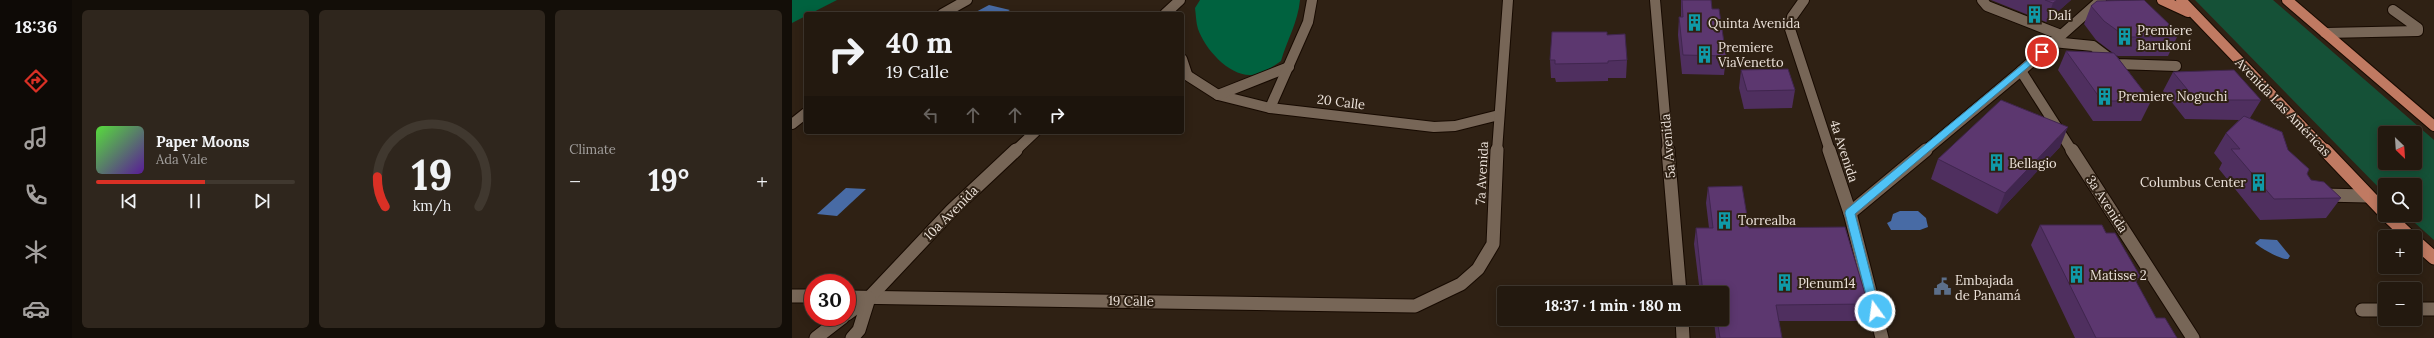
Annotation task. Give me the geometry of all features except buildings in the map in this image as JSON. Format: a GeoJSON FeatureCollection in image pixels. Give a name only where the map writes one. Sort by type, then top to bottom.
{"type":"FeatureCollection","features":[{"type":"Feature","properties":{"kind":"main road"},"geometry":{"type":"LineString","coordinates":[[2162,0],[2194,14]]}},
{"type":"Feature","properties":{"kind":"main road","name":"Avenida Las Américas"},"geometry":{"type":"LineString","coordinates":[[2181,0],[2378,206]]}},
{"type":"Feature","properties":{"kind":"main road"},"geometry":{"type":"LineString","coordinates":[[2286,0],[2434,126]]}},
{"type":"Feature","properties":{"kind":"main road"},"geometry":{"type":"LineString","coordinates":[[2394,222],[2403,230]]}},
{"type":"Feature","properties":{"kind":"main road"},"geometry":{"type":"LineString","coordinates":[[2422,247],[2434,258]]}},
{"type":"Feature","properties":{"kind":"street"},"geometry":{"type":"LineString","coordinates":[[946,12],[967,0]]}},
{"type":"Feature","properties":{"kind":"street"},"geometry":{"type":"LineString","coordinates":[[1167,12],[1180,0]]}},
{"type":"Feature","properties":{"kind":"street"},"geometry":{"type":"LineString","coordinates":[[1270,108],[1308,22],[1312,0]]}},
{"type":"Feature","properties":{"kind":"street","name":"7a Avenida"},"geometry":{"type":"LineString","coordinates":[[1415,306],[1445,293],[1470,279],[1484,262],[1493,244],[1498,115],[1508,0]]}},
{"type":"Feature","properties":{"kind":"street","name":"5a Avenida"},"geometry":{"type":"LineString","coordinates":[[1655,0],[1679,286]]}},
{"type":"Feature","properties":{"kind":"street","name":"4a Avenida"},"geometry":{"type":"LineString","coordinates":[[1804,0],[1792,17],[1790,29],[1850,213],[1882,338]]}},
{"type":"Feature","properties":{"kind":"street"},"geometry":{"type":"LineString","coordinates":[[1982,0],[1987,6],[2057,39],[2093,46],[2108,60],[2117,64],[2176,66]]}},
{"type":"Feature","properties":{"kind":"street"},"geometry":{"type":"LineString","coordinates":[[1850,213],[2021,71],[2101,0]]}},
{"type":"Feature","properties":{"kind":"street"},"geometry":{"type":"LineString","coordinates":[[2325,33],[2418,31],[2418,28],[2393,10]]}},
{"type":"Feature","properties":{"kind":"street"},"geometry":{"type":"LineString","coordinates":[[1218,96],[1289,67]]}},
{"type":"Feature","properties":{"kind":"street","name":"3a Avenida"},"geometry":{"type":"LineString","coordinates":[[2021,71],[2193,338]]}},
{"type":"Feature","properties":{"kind":"street","name":"20 Calle"},"geometry":{"type":"LineString","coordinates":[[1184,73],[1218,96],[1270,108],[1434,127],[1455,126],[1498,115]]}},
{"type":"Feature","properties":{"kind":"street"},"geometry":{"type":"LineString","coordinates":[[792,124],[804,115]]}},
{"type":"Feature","properties":{"kind":"street","name":"10a Avenida"},"geometry":{"type":"LineString","coordinates":[[856,307],[869,298],[952,210],[1034,134]]}},
{"type":"Feature","properties":{"kind":"street"},"geometry":{"type":"LineString","coordinates":[[2308,194],[2368,196]]}},
{"type":"Feature","properties":{"kind":"street"},"geometry":{"type":"LineString","coordinates":[[792,296],[804,296]]}},
{"type":"Feature","properties":{"kind":"street","name":"19 Calle"},"geometry":{"type":"LineString","coordinates":[[856,297],[1415,306]]}},
{"type":"Feature","properties":{"kind":"street","name":"10a Avenida"},"geometry":{"type":"LineString","coordinates":[[852,338],[859,330],[869,298]]}},
{"type":"Feature","properties":{"kind":"street"},"geometry":{"type":"LineString","coordinates":[[2422,309],[2434,308]]}},
{"type":"Feature","properties":{"kind":"street"},"geometry":{"type":"LineString","coordinates":[[2362,310],[2378,310]]}},
{"type":"Feature","properties":{"kind":"street"},"geometry":{"type":"LineString","coordinates":[[816,338],[831,326]]}},
{"type":"Feature","properties":{"kind":"street"},"geometry":{"type":"LineString","coordinates":[[1682,326],[1683,338]]}},
{"type":"Feature","properties":{"kind":"green space"},"geometry":{"type":"Polygon","coordinates":[[[792,0],[837,0],[814,12],[804,12],[804,17],[792,23],[792,0]]]}},
{"type":"Feature","properties":{"kind":"green space"},"geometry":{"type":"Polygon","coordinates":[[[1200,0],[1300,0],[1295,23],[1281,61],[1263,72],[1251,75],[1234,71],[1226,66],[1212,53],[1201,37],[1196,22],[1195,8],[1200,0]]]}},
{"type":"Feature","properties":{"kind":"green space"},"geometry":{"type":"Polygon","coordinates":[[[2195,0],[2273,0],[2418,126],[2378,126],[2378,170],[2422,170],[2422,130],[2434,140],[2434,240],[2414,222],[2422,222],[2422,178],[2378,178],[2378,187],[2195,0]]]}},
{"type":"Feature","properties":{"kind":"water"},"geometry":{"type":"Polygon","coordinates":[[[989,5],[1010,10],[1006,12],[976,12],[989,5]]]}},
{"type":"Feature","properties":{"kind":"water"},"geometry":{"type":"Polygon","coordinates":[[[846,188],[866,189],[837,216],[817,214],[846,188]]]}},
{"type":"Feature","properties":{"kind":"water"},"geometry":{"type":"Polygon","coordinates":[[[1900,211],[1918,211],[1926,218],[1928,227],[1920,230],[1891,230],[1887,223],[1891,221],[1893,214],[1900,211]]]}},
{"type":"Feature","properties":{"kind":"water"},"geometry":{"type":"Polygon","coordinates":[[[2260,239],[2277,240],[2290,256],[2288,259],[2285,259],[2266,251],[2255,243],[2260,239]]]}},
{"type":"Feature","properties":{"kind":"place","name":"Dalí"},"geometry":{"type":"Point","coordinates":[2035,15]}},
{"type":"Feature","properties":{"kind":"place","name":"Quinta Avenida"},"geometry":{"type":"Point","coordinates":[1695,23]}},
{"type":"Feature","properties":{"kind":"place","name":"Premiere Barukoní"},"geometry":{"type":"Point","coordinates":[2124,37]}},
{"type":"Feature","properties":{"kind":"place","name":"Premiere ViaVenetto"},"geometry":{"type":"Point","coordinates":[1705,54]}},
{"type":"Feature","properties":{"kind":"place","name":"Premiere Noguchi"},"geometry":{"type":"Point","coordinates":[2105,96]}},
{"type":"Feature","properties":{"kind":"place","name":"Bellagio"},"geometry":{"type":"Point","coordinates":[1996,163]}},
{"type":"Feature","properties":{"kind":"place","name":"Columbus Center"},"geometry":{"type":"Point","coordinates":[2259,182]}},
{"type":"Feature","properties":{"kind":"place","name":"Torrealba"},"geometry":{"type":"Point","coordinates":[1725,220]}},
{"type":"Feature","properties":{"kind":"place","name":"Matisse 2"},"geometry":{"type":"Point","coordinates":[2077,275]}},
{"type":"Feature","properties":{"kind":"place","name":"Plenum14"},"geometry":{"type":"Point","coordinates":[1785,283]}},
{"type":"Feature","properties":{"kind":"place","name":"Embajada de Panamá"},"geometry":{"type":"Point","coordinates":[1942,287]}},
{"type":"Feature","properties":{"kind":"route"},"geometry":{"type":"LineString","coordinates":[[1875,311],[1850,213],[2042,52]]}}]}
